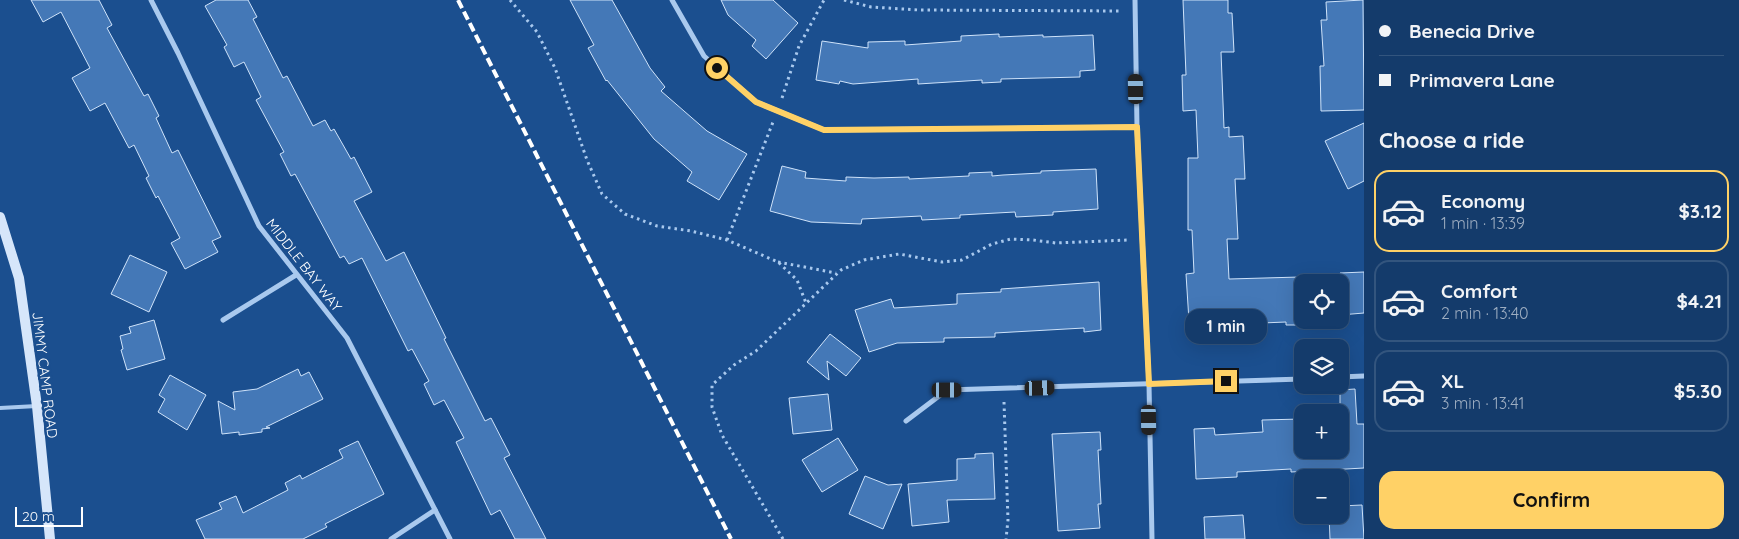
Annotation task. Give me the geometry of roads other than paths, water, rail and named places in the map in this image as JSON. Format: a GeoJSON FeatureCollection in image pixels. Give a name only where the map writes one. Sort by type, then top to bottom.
{"type":"FeatureCollection","features":[{"type":"Feature","properties":{"kind":"street","name":"MIDDLE BAY WAY"},"geometry":{"type":"LineString","coordinates":[[151,0],[259,226],[296,275],[348,338],[450,539]]}},
{"type":"Feature","properties":{"kind":"street"},"geometry":{"type":"LineString","coordinates":[[672,0],[704,56],[756,102],[824,130],[1137,127]]}},
{"type":"Feature","properties":{"kind":"street"},"geometry":{"type":"LineString","coordinates":[[1135,0],[1137,127],[1149,384],[1152,539]]}},
{"type":"Feature","properties":{"kind":"street","name":"JIMMY CAMP ROAD"},"geometry":{"type":"LineString","coordinates":[[0,217],[19,278],[36,406],[50,539]]}},
{"type":"Feature","properties":{"kind":"street"},"geometry":{"type":"LineString","coordinates":[[223,320],[296,275]]}},
{"type":"Feature","properties":{"kind":"street"},"geometry":{"type":"LineString","coordinates":[[1349,377],[1364,376]]}},
{"type":"Feature","properties":{"kind":"street"},"geometry":{"type":"LineString","coordinates":[[906,420],[947,390],[1294,379]]}},
{"type":"Feature","properties":{"kind":"street"},"geometry":{"type":"LineString","coordinates":[[391,539],[435,510]]}},
{"type":"Feature","properties":{"kind":"lane"},"geometry":{"type":"LineString","coordinates":[[0,408],[36,406]]}},
{"type":"Feature","properties":{"kind":"railway"},"geometry":{"type":"LineString","coordinates":[[458,0],[731,539]]}}]}
